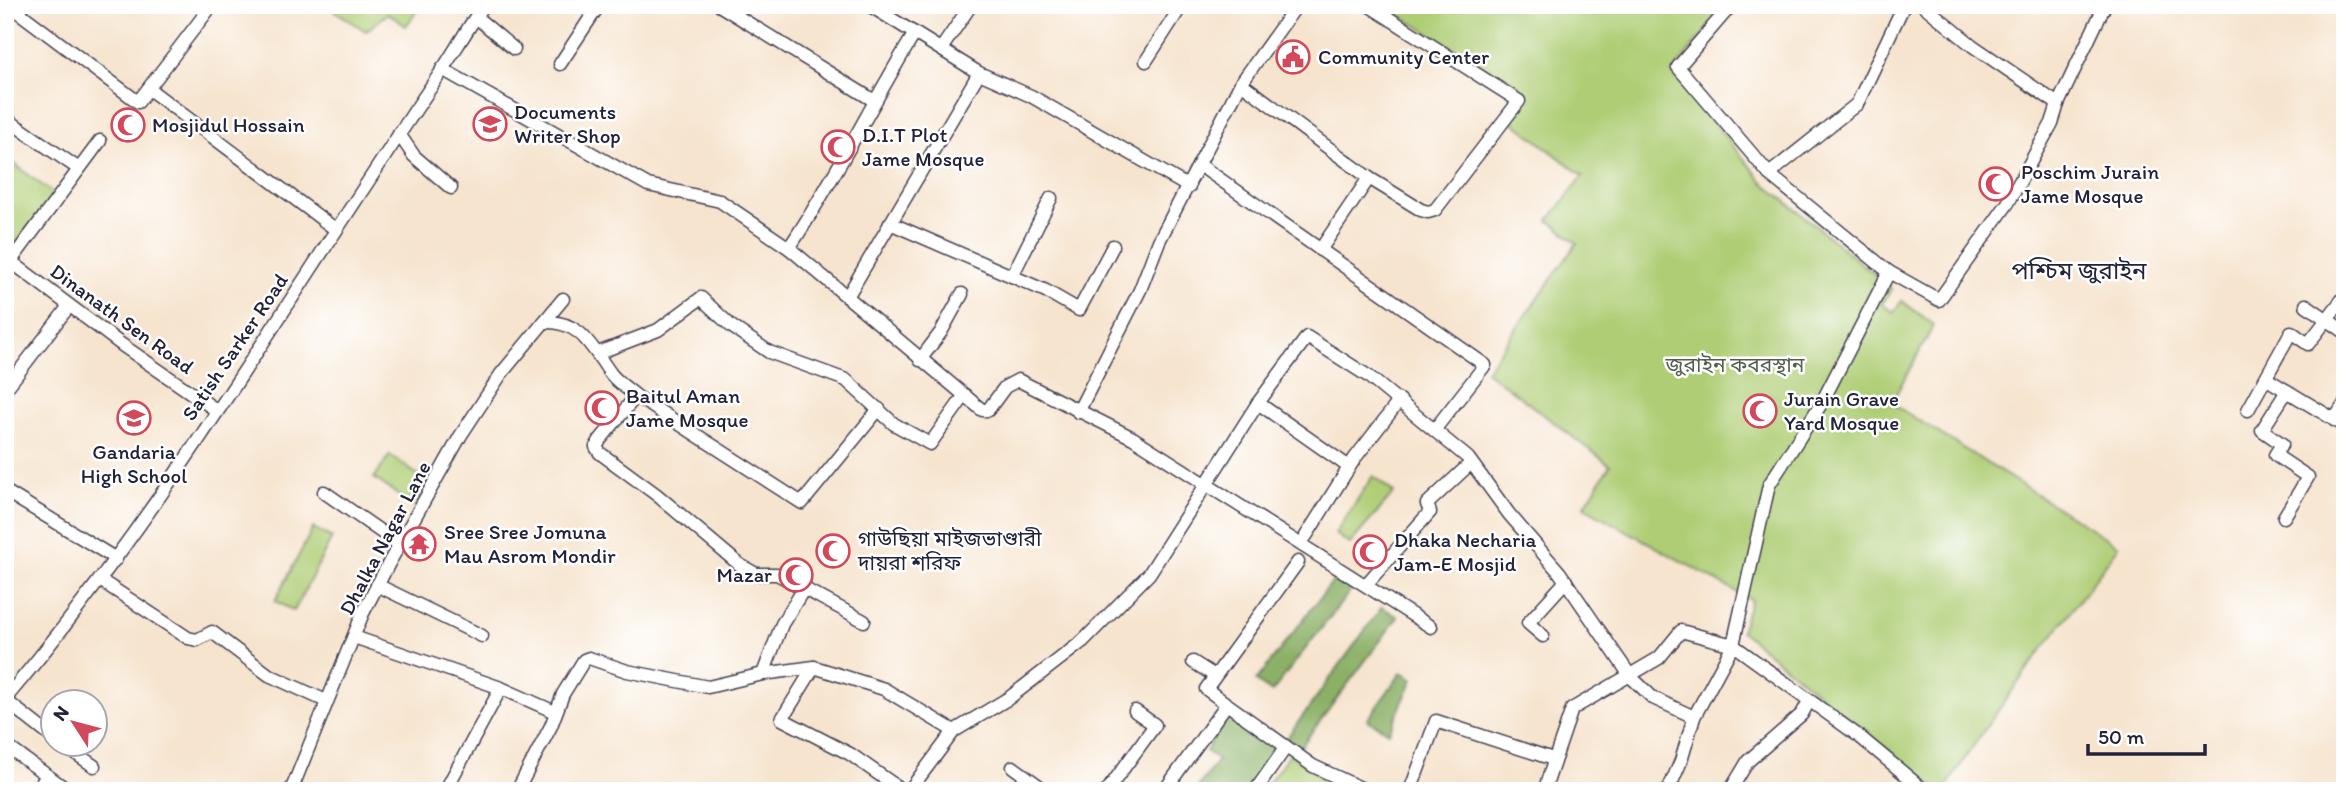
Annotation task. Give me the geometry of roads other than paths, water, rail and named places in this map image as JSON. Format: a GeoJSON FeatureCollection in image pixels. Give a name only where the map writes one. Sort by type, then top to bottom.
{"type":"FeatureCollection","features":[{"type":"Feature","properties":{"kind":"street"},"geometry":{"type":"LineString","coordinates":[[9,5],[138,102],[212,5]]}},
{"type":"Feature","properties":{"kind":"street","name":"Satish Sarker Road"},"geometry":{"type":"LineString","coordinates":[[5,700],[57,638],[116,559],[264,343],[335,229],[484,5]]}},
{"type":"Feature","properties":{"kind":"street"},"geometry":{"type":"LineString","coordinates":[[560,64],[599,5]]}},
{"type":"Feature","properties":{"kind":"street"},"geometry":{"type":"LineString","coordinates":[[719,5],[873,100]]}},
{"type":"Feature","properties":{"kind":"street"},"geometry":{"type":"LineString","coordinates":[[869,5],[979,73],[1031,96],[1189,187]]}},
{"type":"Feature","properties":{"kind":"street"},"geometry":{"type":"LineString","coordinates":[[940,49],[971,5]]}},
{"type":"Feature","properties":{"kind":"street"},"geometry":{"type":"LineString","coordinates":[[1146,61],[1182,5]]}},
{"type":"Feature","properties":{"kind":"street"},"geometry":{"type":"LineString","coordinates":[[1078,412],[1140,290],[1159,242],[1201,166],[1241,83],[1297,5]]}},
{"type":"Feature","properties":{"kind":"street"},"geometry":{"type":"LineString","coordinates":[[1241,83],[1369,178],[1421,210],[1435,210],[1519,103],[1517,99],[1368,5]]}},
{"type":"Feature","properties":{"kind":"street"},"geometry":{"type":"LineString","coordinates":[[1727,5],[1728,9],[1678,67],[1769,174],[1889,272],[1939,300],[2008,204],[2052,123],[2058,104],[2105,5]]}},
{"type":"Feature","properties":{"kind":"street"},"geometry":{"type":"LineString","coordinates":[[1769,174],[1857,104],[1904,5]]}},
{"type":"Feature","properties":{"kind":"street"},"geometry":{"type":"LineString","coordinates":[[1923,5],[1973,46],[2058,104]]}},
{"type":"Feature","properties":{"kind":"street"},"geometry":{"type":"LineString","coordinates":[[475,17],[514,49]]}},
{"type":"Feature","properties":{"kind":"street"},"geometry":{"type":"LineString","coordinates":[[789,248],[847,156],[873,100],[915,33]]}},
{"type":"Feature","properties":{"kind":"street"},"geometry":{"type":"LineString","coordinates":[[442,69],[648,185],[720,201],[789,248],[920,360],[985,411],[1005,387],[1018,380],[1133,438],[1432,627]]}},
{"type":"Feature","properties":{"kind":"street"},"geometry":{"type":"LineString","coordinates":[[847,297],[979,73]]}},
{"type":"Feature","properties":{"kind":"street"},"geometry":{"type":"LineString","coordinates":[[149,89],[335,229]]}},
{"type":"Feature","properties":{"kind":"street"},"geometry":{"type":"LineString","coordinates":[[5,118],[79,169]]}},
{"type":"Feature","properties":{"kind":"street"},"geometry":{"type":"LineString","coordinates":[[398,134],[421,163],[451,188]]}},
{"type":"Feature","properties":{"kind":"street"},"geometry":{"type":"LineString","coordinates":[[8,259],[100,141]]}},
{"type":"Feature","properties":{"kind":"street"},"geometry":{"type":"LineString","coordinates":[[1201,166],[1485,365],[1435,429]]}},
{"type":"Feature","properties":{"kind":"street"},"geometry":{"type":"LineString","coordinates":[[1320,250],[1369,178]]}},
{"type":"Feature","properties":{"kind":"street"},"geometry":{"type":"LineString","coordinates":[[1012,276],[1051,198]]}},
{"type":"Feature","properties":{"kind":"street"},"geometry":{"type":"LineString","coordinates":[[890,223],[1012,276],[1079,310],[1113,246]]}},
{"type":"Feature","properties":{"kind":"street","name":"Dinanath Sen Road"},"geometry":{"type":"LineString","coordinates":[[8,259],[69,306],[216,410]]}},
{"type":"Feature","properties":{"kind":"street"},"geometry":{"type":"LineString","coordinates":[[1668,791],[1681,761],[1694,717],[1733,645],[1769,485],[1821,404],[1889,272]]}},
{"type":"Feature","properties":{"kind":"street"},"geometry":{"type":"LineString","coordinates":[[920,360],[941,331],[962,294]]}},
{"type":"Feature","properties":{"kind":"street"},"geometry":{"type":"LineString","coordinates":[[2248,410],[2291,332],[2308,344],[2345,296]]}},
{"type":"Feature","properties":{"kind":"street"},"geometry":{"type":"LineString","coordinates":[[598,353],[658,330],[701,298],[731,326],[769,352],[846,380],[894,424],[930,444],[965,396]]}},
{"type":"Feature","properties":{"kind":"street","name":"Dhalka Nagar Lane"},"geometry":{"type":"LineString","coordinates":[[290,791],[377,585],[461,435],[501,374],[563,299]]}},
{"type":"Feature","properties":{"kind":"street"},"geometry":{"type":"LineString","coordinates":[[2306,305],[2345,332]]}},
{"type":"Feature","properties":{"kind":"street"},"geometry":{"type":"LineString","coordinates":[[5,390],[69,306]]}},
{"type":"Feature","properties":{"kind":"street"},"geometry":{"type":"LineString","coordinates":[[544,322],[559,321],[584,334],[612,375],[636,396],[802,503],[879,409]]}},
{"type":"Feature","properties":{"kind":"street"},"geometry":{"type":"LineString","coordinates":[[909,791],[954,731],[1009,698],[1083,641],[1149,574],[1207,487],[1258,403],[1307,337],[1400,400],[1471,463],[1566,581],[1631,677],[1653,698],[1694,717]]}},
{"type":"Feature","properties":{"kind":"street"},"geometry":{"type":"LineString","coordinates":[[2267,379],[2339,423],[2345,403]]}},
{"type":"Feature","properties":{"kind":"street"},"geometry":{"type":"LineString","coordinates":[[2284,517],[2308,478],[2275,455],[2282,444],[2262,430],[2287,391]]}},
{"type":"Feature","properties":{"kind":"street"},"geometry":{"type":"LineString","coordinates":[[636,396],[600,440],[596,447],[600,453],[657,495],[740,565],[756,574],[777,574],[864,621]]}},
{"type":"Feature","properties":{"kind":"street"},"geometry":{"type":"LineString","coordinates":[[1306,536],[1349,467],[1400,400]]}},
{"type":"Feature","properties":{"kind":"street"},"geometry":{"type":"LineString","coordinates":[[1258,403],[1349,467]]}},
{"type":"Feature","properties":{"kind":"street"},"geometry":{"type":"LineString","coordinates":[[1370,580],[1430,512],[1427,504],[1471,463]]}},
{"type":"Feature","properties":{"kind":"street"},"geometry":{"type":"LineString","coordinates":[[5,491],[116,559]]}},
{"type":"Feature","properties":{"kind":"street"},"geometry":{"type":"LineString","coordinates":[[324,492],[400,545]]}},
{"type":"Feature","properties":{"kind":"street"},"geometry":{"type":"LineString","coordinates":[[1298,562],[1206,689],[1313,766],[1367,791]]}},
{"type":"Feature","properties":{"kind":"street"},"geometry":{"type":"LineString","coordinates":[[100,580],[188,638],[197,640],[212,632],[269,675],[326,701]]}},
{"type":"Feature","properties":{"kind":"street"},"geometry":{"type":"LineString","coordinates":[[1543,636],[1528,623],[1566,581]]}},
{"type":"Feature","properties":{"kind":"street"},"geometry":{"type":"LineString","coordinates":[[377,585],[482,636]]}},
{"type":"Feature","properties":{"kind":"street"},"geometry":{"type":"LineString","coordinates":[[763,674],[782,624],[805,587]]}},
{"type":"Feature","properties":{"kind":"street"},"geometry":{"type":"LineString","coordinates":[[1544,791],[1572,709],[1631,677],[1659,658],[1681,631],[1733,645],[1860,737],[1925,791]]}},
{"type":"Feature","properties":{"kind":"street"},"geometry":{"type":"LineString","coordinates":[[354,637],[501,688],[555,712]]}},
{"type":"Feature","properties":{"kind":"street"},"geometry":{"type":"LineString","coordinates":[[517,791],[551,726],[555,712],[586,659],[627,671],[708,687],[763,674],[814,667],[884,689],[954,731]]}},
{"type":"Feature","properties":{"kind":"street"},"geometry":{"type":"LineString","coordinates":[[1193,662],[1215,676]]}},
{"type":"Feature","properties":{"kind":"street"},"geometry":{"type":"LineString","coordinates":[[814,667],[782,719],[850,754],[903,791]]}},
{"type":"Feature","properties":{"kind":"street"},"geometry":{"type":"LineString","coordinates":[[445,791],[501,688]]}},
{"type":"Feature","properties":{"kind":"street"},"geometry":{"type":"LineString","coordinates":[[5,700],[38,726]]}},
{"type":"Feature","properties":{"kind":"street"},"geometry":{"type":"LineString","coordinates":[[1730,791],[1748,761],[1802,713],[1809,701]]}},
{"type":"Feature","properties":{"kind":"street"},"geometry":{"type":"LineString","coordinates":[[1164,791],[1226,705]]}},
{"type":"Feature","properties":{"kind":"street"},"geometry":{"type":"LineString","coordinates":[[1107,791],[1155,725],[1135,711]]}},
{"type":"Feature","properties":{"kind":"street"},"geometry":{"type":"LineString","coordinates":[[1410,791],[1436,721],[1553,759]]}},
{"type":"Feature","properties":{"kind":"street"},"geometry":{"type":"LineString","coordinates":[[5,745],[69,791]]}},
{"type":"Feature","properties":{"kind":"street"},"geometry":{"type":"LineString","coordinates":[[1255,791],[1286,747]]}},
{"type":"Feature","properties":{"kind":"street"},"geometry":{"type":"LineString","coordinates":[[82,758],[94,766]]}},
{"type":"Feature","properties":{"kind":"street"},"geometry":{"type":"LineString","coordinates":[[1013,767],[1046,791]]}},
{"type":"Feature","properties":{"kind":"street"},"geometry":{"type":"LineString","coordinates":[[36,791],[47,776]]}},
{"type":"Feature","properties":{"kind":"place","name":"Community Center"},"geometry":{"type":"Point","coordinates":[1293,57]}},
{"type":"Feature","properties":{"kind":"place","name":"Documents Writer Shop"},"geometry":{"type":"Point","coordinates":[490,124]}},
{"type":"Feature","properties":{"kind":"place","name":"Mosjidul Hossain"},"geometry":{"type":"Point","coordinates":[128,125]}},
{"type":"Feature","properties":{"kind":"place","name":"D.I.T Plot Jame Mosque"},"geometry":{"type":"Point","coordinates":[838,147]}},
{"type":"Feature","properties":{"kind":"place","name":"Poschim Jurain Jame Mosque"},"geometry":{"type":"Point","coordinates":[1996,184]}},
{"type":"Feature","properties":{"kind":"place","name":"Baitul Aman Jame Mosque"},"geometry":{"type":"Point","coordinates":[602,408]}},
{"type":"Feature","properties":{"kind":"place","name":"Jurain Grave Yard Mosque"},"geometry":{"type":"Point","coordinates":[1760,411]}},
{"type":"Feature","properties":{"kind":"place","name":"Gandaria High School"},"geometry":{"type":"Point","coordinates":[134,418]}},
{"type":"Feature","properties":{"kind":"place","name":"Sree Sree Jomuna Mau Asrom Mondir"},"geometry":{"type":"Point","coordinates":[419,544]}},
{"type":"Feature","properties":{"kind":"place","name":"গাউছিয়া মাইজভাণ্ডারী দায়রা শরিফ"},"geometry":{"type":"Point","coordinates":[833,551]}},
{"type":"Feature","properties":{"kind":"place","name":"Dhaka Necharia Jam-E Mosjid"},"geometry":{"type":"Point","coordinates":[1370,552]}},
{"type":"Feature","properties":{"kind":"place","name":"Mazar"},"geometry":{"type":"Point","coordinates":[796,575]}},
{"type":"Feature","properties":{"kind":"district","name":"পশ্চিম জুরাইন"},"geometry":{"type":"Point","coordinates":[2079,271]}},
{"type":"Feature","properties":{"kind":"park label","name":"জুরাইন কবরস্থান"},"geometry":{"type":"Point","coordinates":[1735,365]}}]}
